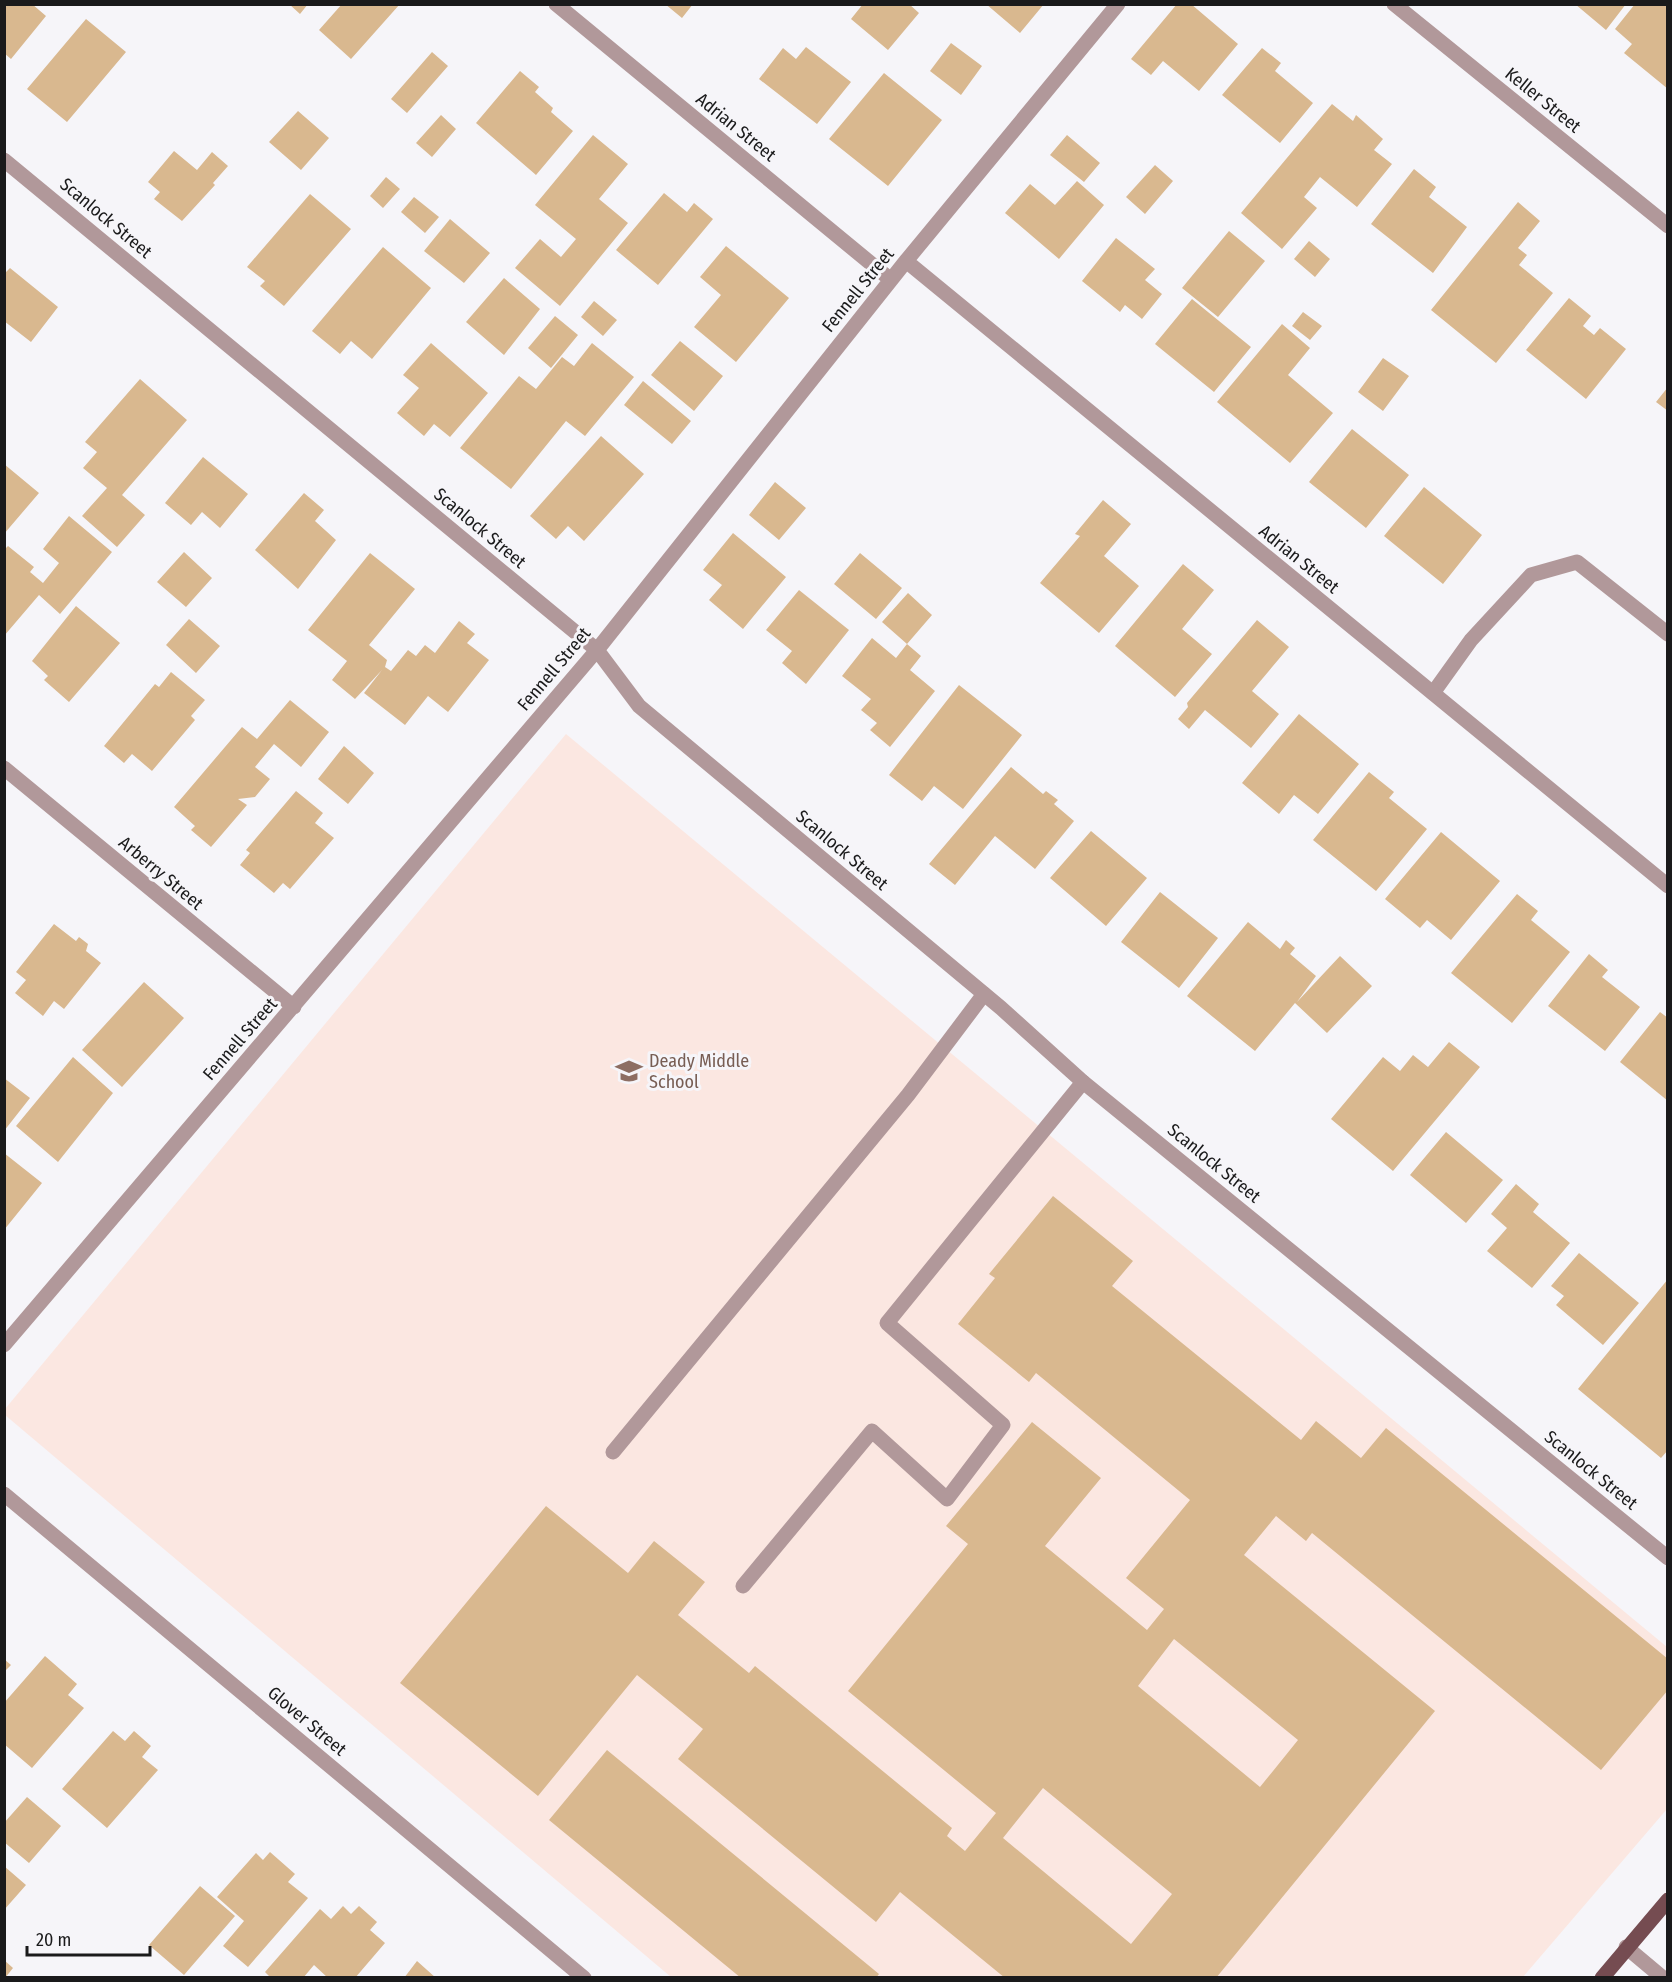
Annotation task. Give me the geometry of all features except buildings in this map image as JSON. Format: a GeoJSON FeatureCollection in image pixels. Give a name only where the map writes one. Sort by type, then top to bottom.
{"type":"FeatureCollection","features":[{"type":"Feature","properties":{"kind":"main road"},"geometry":{"type":"LineString","coordinates":[[1602,1977],[1668,1900]]}},
{"type":"Feature","properties":{"kind":"street","name":"Adrian Street"},"geometry":{"type":"LineString","coordinates":[[556,4],[891,280]]}},
{"type":"Feature","properties":{"kind":"street","name":"Fennell Street"},"geometry":{"type":"LineString","coordinates":[[4,1345],[597,650],[906,261],[1118,4]]}},
{"type":"Feature","properties":{"kind":"street","name":"Keller Street"},"geometry":{"type":"LineString","coordinates":[[1394,4],[1668,225]]}},
{"type":"Feature","properties":{"kind":"street","name":"Scanlock Street"},"geometry":{"type":"LineString","coordinates":[[4,160],[597,650],[639,706],[984,994],[1083,1082],[1668,1558]]}},
{"type":"Feature","properties":{"kind":"street","name":"Adrian Street"},"geometry":{"type":"LineString","coordinates":[[906,261],[1668,886]]}},
{"type":"Feature","properties":{"kind":"street"},"geometry":{"type":"LineString","coordinates":[[1432,693],[1471,640],[1531,575],[1577,562],[1668,634]]}},
{"type":"Feature","properties":{"kind":"street","name":"Arberry Street"},"geometry":{"type":"LineString","coordinates":[[4,768],[294,1007]]}},
{"type":"Feature","properties":{"kind":"street"},"geometry":{"type":"LineString","coordinates":[[614,1452],[908,1095],[984,994]]}},
{"type":"Feature","properties":{"kind":"street"},"geometry":{"type":"LineString","coordinates":[[743,1586],[872,1431],[947,1499],[1003,1425],[887,1323],[1083,1082]]}},
{"type":"Feature","properties":{"kind":"street","name":"Glover Street"},"geometry":{"type":"LineString","coordinates":[[4,1494],[584,1977]]}},
{"type":"Feature","properties":{"kind":"street"},"geometry":{"type":"LineString","coordinates":[[1626,1947],[1663,1977]]}},
{"type":"Feature","properties":{"kind":"shaded area","name":"Deady Middle School"},"geometry":{"type":"Polygon","coordinates":[[[566,734],[1667,1647],[1667,1809],[1523,1977],[671,1977],[5,1415],[5,1409],[566,734]]]}},
{"type":"Feature","properties":{"kind":"place","name":"Deady Middle School"},"geometry":{"type":"Point","coordinates":[629,1071]}}]}
